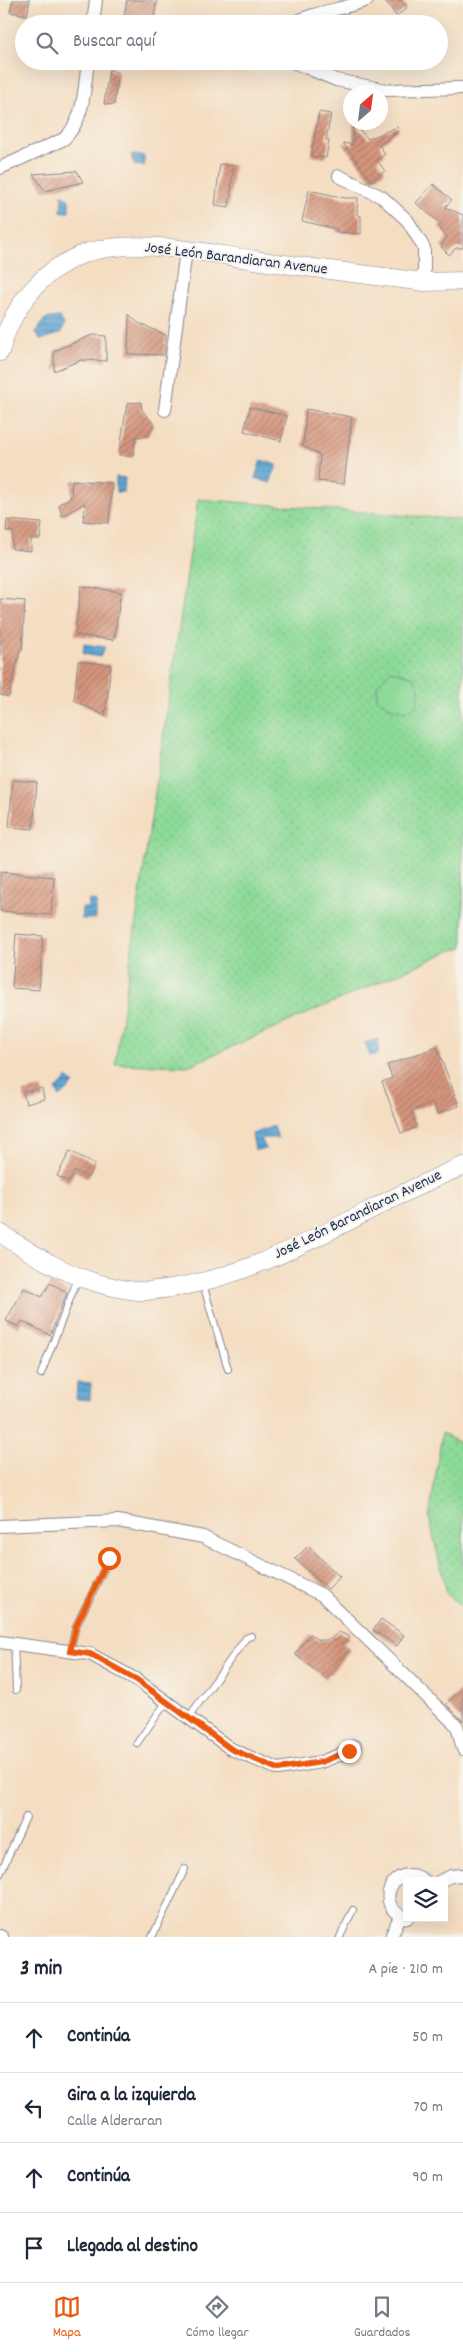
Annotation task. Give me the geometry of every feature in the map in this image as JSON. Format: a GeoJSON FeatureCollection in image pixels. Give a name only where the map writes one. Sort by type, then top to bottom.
{"type":"FeatureCollection","features":[{"type":"Feature","properties":{"kind":"street"},"geometry":{"type":"LineString","coordinates":[[94,15],[96,0]]}},
{"type":"Feature","properties":{"kind":"street"},"geometry":{"type":"LineString","coordinates":[[311,15],[349,7],[368,0]]}},
{"type":"Feature","properties":{"kind":"street"},"geometry":{"type":"LineString","coordinates":[[0,168],[64,139],[71,132],[81,112],[87,70]]}},
{"type":"Feature","properties":{"kind":"street"},"geometry":{"type":"LineString","coordinates":[[312,70],[336,80],[386,90],[463,88]]}},
{"type":"Feature","properties":{"kind":"street"},"geometry":{"type":"LineString","coordinates":[[339,176],[382,197],[408,221],[424,248],[424,282]]}},
{"type":"Feature","properties":{"kind":"street","name":"José León Barandiaran Avenue"},"geometry":{"type":"LineString","coordinates":[[0,352],[13,317],[24,299],[37,284],[72,259],[91,252],[113,248],[186,250],[424,282],[463,281]]}},
{"type":"Feature","properties":{"kind":"street"},"geometry":{"type":"LineString","coordinates":[[165,410],[186,250]]}},
{"type":"Feature","properties":{"kind":"street","name":"José León Barandiaran Avenue"},"geometry":{"type":"LineString","coordinates":[[0,1233],[56,1269],[104,1285],[144,1292],[202,1283],[308,1242],[422,1184],[463,1166]]}},
{"type":"Feature","properties":{"kind":"street"},"geometry":{"type":"LineString","coordinates":[[0,1526],[118,1521],[203,1537],[322,1595],[457,1726],[463,1749]]}},
{"type":"Feature","properties":{"kind":"street"},"geometry":{"type":"LineString","coordinates":[[0,1642],[90,1654],[137,1680],[231,1749],[278,1769],[321,1762],[349,1751],[355,1746]]}},
{"type":"Feature","properties":{"kind":"street"},"geometry":{"type":"LineString","coordinates":[[403,1916],[391,1907],[388,1900],[390,1887],[405,1875],[416,1877]]}},
{"type":"Feature","properties":{"kind":"street"},"geometry":{"type":"LineString","coordinates":[[448,1877],[463,1875]]}},
{"type":"Feature","properties":{"kind":"street"},"geometry":{"type":"LineString","coordinates":[[391,1937],[403,1919]]}},
{"type":"Feature","properties":{"kind":"lane"},"geometry":{"type":"LineString","coordinates":[[41,1374],[79,1276]]}},
{"type":"Feature","properties":{"kind":"lane"},"geometry":{"type":"LineString","coordinates":[[202,1283],[228,1370]]}},
{"type":"Feature","properties":{"kind":"lane"},"geometry":{"type":"LineString","coordinates":[[70,1651],[76,1626],[109,1558]]}},
{"type":"Feature","properties":{"kind":"lane"},"geometry":{"type":"LineString","coordinates":[[188,1718],[246,1638],[251,1636]]}},
{"type":"Feature","properties":{"kind":"lane"},"geometry":{"type":"LineString","coordinates":[[14,1643],[16,1690]]}},
{"type":"Feature","properties":{"kind":"lane"},"geometry":{"type":"LineString","coordinates":[[137,1743],[167,1701]]}},
{"type":"Feature","properties":{"kind":"lane"},"geometry":{"type":"LineString","coordinates":[[0,1874],[26,1817]]}},
{"type":"Feature","properties":{"kind":"lane"},"geometry":{"type":"LineString","coordinates":[[152,1937],[185,1869]]}},
{"type":"Feature","properties":{"kind":"lane"},"geometry":{"type":"LineString","coordinates":[[340,1937],[353,1910]]}},
{"type":"Feature","properties":{"kind":"green space"},"geometry":{"type":"Polygon","coordinates":[[[198,499],[463,520],[463,948],[450,951],[188,1066],[115,1064],[198,499]]]}},
{"type":"Feature","properties":{"kind":"green space"},"geometry":{"type":"Polygon","coordinates":[[[391,670],[414,677],[419,689],[417,705],[406,712],[390,707],[377,699],[377,685],[391,670]]]}},
{"type":"Feature","properties":{"kind":"green space"},"geometry":{"type":"Polygon","coordinates":[[[442,1433],[463,1445],[463,1608],[447,1594],[429,1518],[442,1433]]]}},
{"type":"Feature","properties":{"kind":"water"},"geometry":{"type":"Polygon","coordinates":[[[131,155],[144,156],[144,166],[134,165],[131,155]]]}},
{"type":"Feature","properties":{"kind":"water"},"geometry":{"type":"Polygon","coordinates":[[[62,194],[69,200],[69,212],[61,212],[62,194]]]}},
{"type":"Feature","properties":{"kind":"water"},"geometry":{"type":"Polygon","coordinates":[[[59,317],[64,324],[61,333],[41,340],[36,332],[45,319],[59,317]]]}},
{"type":"Feature","properties":{"kind":"water"},"geometry":{"type":"Polygon","coordinates":[[[261,460],[277,465],[270,483],[255,478],[261,460]]]}},
{"type":"Feature","properties":{"kind":"water"},"geometry":{"type":"Polygon","coordinates":[[[116,477],[125,478],[124,492],[116,492],[116,477]]]}},
{"type":"Feature","properties":{"kind":"water"},"geometry":{"type":"Polygon","coordinates":[[[84,644],[105,647],[100,657],[83,654],[84,644]]]}},
{"type":"Feature","properties":{"kind":"water"},"geometry":{"type":"Polygon","coordinates":[[[89,900],[96,901],[96,919],[81,919],[82,908],[88,908],[89,900]]]}},
{"type":"Feature","properties":{"kind":"water"},"geometry":{"type":"Polygon","coordinates":[[[379,1039],[378,1054],[370,1056],[365,1043],[379,1039]]]}},
{"type":"Feature","properties":{"kind":"water"},"geometry":{"type":"Polygon","coordinates":[[[67,1078],[74,1084],[60,1097],[56,1090],[67,1078]]]}},
{"type":"Feature","properties":{"kind":"water"},"geometry":{"type":"Polygon","coordinates":[[[274,1126],[278,1138],[261,1138],[266,1149],[255,1150],[252,1134],[274,1126]]]}},
{"type":"Feature","properties":{"kind":"water"},"geometry":{"type":"Polygon","coordinates":[[[77,1382],[91,1383],[90,1400],[76,1399],[77,1382]]]}},
{"type":"Feature","properties":{"kind":"building"},"geometry":{"type":"Polygon","coordinates":[[[13,0],[30,0],[27,15],[10,12],[13,0]]]}},
{"type":"Feature","properties":{"kind":"building"},"geometry":{"type":"Polygon","coordinates":[[[127,0],[157,0],[154,15],[124,15],[127,0]]]}},
{"type":"Feature","properties":{"kind":"building"},"geometry":{"type":"Polygon","coordinates":[[[385,0],[401,0],[407,8],[395,15],[385,0]]]}},
{"type":"Feature","properties":{"kind":"building"},"geometry":{"type":"Polygon","coordinates":[[[109,70],[111,70],[118,73],[114,105],[104,104],[109,70]]]}},
{"type":"Feature","properties":{"kind":"building"},"geometry":{"type":"Polygon","coordinates":[[[319,112],[331,114],[326,140],[329,140],[326,158],[311,156],[319,112]]]}},
{"type":"Feature","properties":{"kind":"building"},"geometry":{"type":"Polygon","coordinates":[[[397,127],[399,130],[379,145],[385,154],[377,160],[385,171],[372,181],[343,143],[353,145],[353,130],[360,130],[368,139],[397,127]]]}},
{"type":"Feature","properties":{"kind":"building"},"geometry":{"type":"Polygon","coordinates":[[[220,164],[234,165],[229,207],[215,205],[220,164]]]}},
{"type":"Feature","properties":{"kind":"building"},"geometry":{"type":"Polygon","coordinates":[[[77,171],[83,182],[45,191],[33,174],[77,171]]]}},
{"type":"Feature","properties":{"kind":"building"},"geometry":{"type":"Polygon","coordinates":[[[433,184],[452,200],[445,207],[463,215],[463,248],[456,248],[449,255],[441,247],[447,237],[439,227],[441,224],[416,203],[433,184]]]}},
{"type":"Feature","properties":{"kind":"building"},"geometry":{"type":"Polygon","coordinates":[[[309,190],[345,198],[358,198],[357,215],[361,216],[361,234],[336,232],[336,229],[302,221],[309,190]]]}},
{"type":"Feature","properties":{"kind":"building"},"geometry":{"type":"Polygon","coordinates":[[[129,314],[138,323],[166,335],[164,355],[128,354],[129,314]]]}},
{"type":"Feature","properties":{"kind":"building"},"geometry":{"type":"Polygon","coordinates":[[[92,335],[106,336],[106,361],[81,360],[54,371],[54,351],[92,335]]]}},
{"type":"Feature","properties":{"kind":"building"},"geometry":{"type":"Polygon","coordinates":[[[141,402],[142,410],[154,424],[148,436],[136,437],[133,457],[119,455],[127,403],[141,402]]]}},
{"type":"Feature","properties":{"kind":"building"},"geometry":{"type":"Polygon","coordinates":[[[250,407],[287,416],[281,441],[244,431],[250,407]]]}},
{"type":"Feature","properties":{"kind":"building"},"geometry":{"type":"Polygon","coordinates":[[[306,409],[352,417],[344,484],[318,481],[320,455],[303,446],[306,409]]]}},
{"type":"Feature","properties":{"kind":"building"},"geometry":{"type":"Polygon","coordinates":[[[72,480],[112,483],[109,523],[83,521],[85,503],[62,516],[59,504],[71,497],[72,480]]]}},
{"type":"Feature","properties":{"kind":"building"},"geometry":{"type":"Polygon","coordinates":[[[7,520],[42,523],[40,539],[31,539],[31,551],[12,549],[13,532],[6,531],[7,520]]]}},
{"type":"Feature","properties":{"kind":"building"},"geometry":{"type":"Polygon","coordinates":[[[81,586],[121,592],[114,640],[75,635],[81,586]]]}},
{"type":"Feature","properties":{"kind":"building"},"geometry":{"type":"Polygon","coordinates":[[[0,599],[25,601],[22,650],[20,650],[9,697],[0,695],[0,599]]]}},
{"type":"Feature","properties":{"kind":"building"},"geometry":{"type":"Polygon","coordinates":[[[78,661],[111,665],[105,716],[74,700],[78,661]]]}},
{"type":"Feature","properties":{"kind":"building"},"geometry":{"type":"Polygon","coordinates":[[[13,780],[37,782],[33,829],[9,827],[13,780]]]}},
{"type":"Feature","properties":{"kind":"building"},"geometry":{"type":"Polygon","coordinates":[[[0,872],[54,877],[51,915],[0,911],[0,872]]]}},
{"type":"Feature","properties":{"kind":"building"},"geometry":{"type":"Polygon","coordinates":[[[16,934],[43,936],[39,990],[12,988],[16,934]]]}},
{"type":"Feature","properties":{"kind":"building"},"geometry":{"type":"Polygon","coordinates":[[[437,1047],[459,1106],[437,1114],[433,1103],[411,1111],[417,1127],[401,1133],[382,1082],[392,1078],[387,1065],[437,1047]]]}},
{"type":"Feature","properties":{"kind":"building"},"geometry":{"type":"Polygon","coordinates":[[[42,1088],[44,1099],[26,1104],[23,1092],[42,1088]]]}},
{"type":"Feature","properties":{"kind":"building"},"geometry":{"type":"Polygon","coordinates":[[[70,1151],[95,1164],[88,1178],[75,1171],[69,1182],[57,1176],[70,1151]]]}},
{"type":"Feature","properties":{"kind":"building"},"geometry":{"type":"Polygon","coordinates":[[[50,1283],[67,1292],[50,1335],[22,1321],[19,1327],[6,1321],[24,1288],[42,1297],[50,1283]]]}},
{"type":"Feature","properties":{"kind":"building"},"geometry":{"type":"Polygon","coordinates":[[[308,1546],[340,1577],[328,1589],[295,1559],[308,1546]]]}},
{"type":"Feature","properties":{"kind":"building"},"geometry":{"type":"Polygon","coordinates":[[[381,1619],[404,1635],[397,1646],[373,1630],[381,1619]]]}},
{"type":"Feature","properties":{"kind":"building"},"geometry":{"type":"Polygon","coordinates":[[[339,1632],[350,1637],[342,1644],[350,1650],[326,1679],[295,1654],[310,1634],[318,1640],[329,1640],[339,1632]]]}},
{"type":"Feature","properties":{"kind":"building"},"geometry":{"type":"Polygon","coordinates":[[[463,1688],[463,1721],[446,1704],[463,1688]]]}},
{"type":"Feature","properties":{"kind":"route"},"geometry":{"type":"LineString","coordinates":[[109,1558],[76,1626],[70,1651],[90,1654],[137,1680],[231,1749],[278,1769],[321,1762],[349,1751]]}}]}
